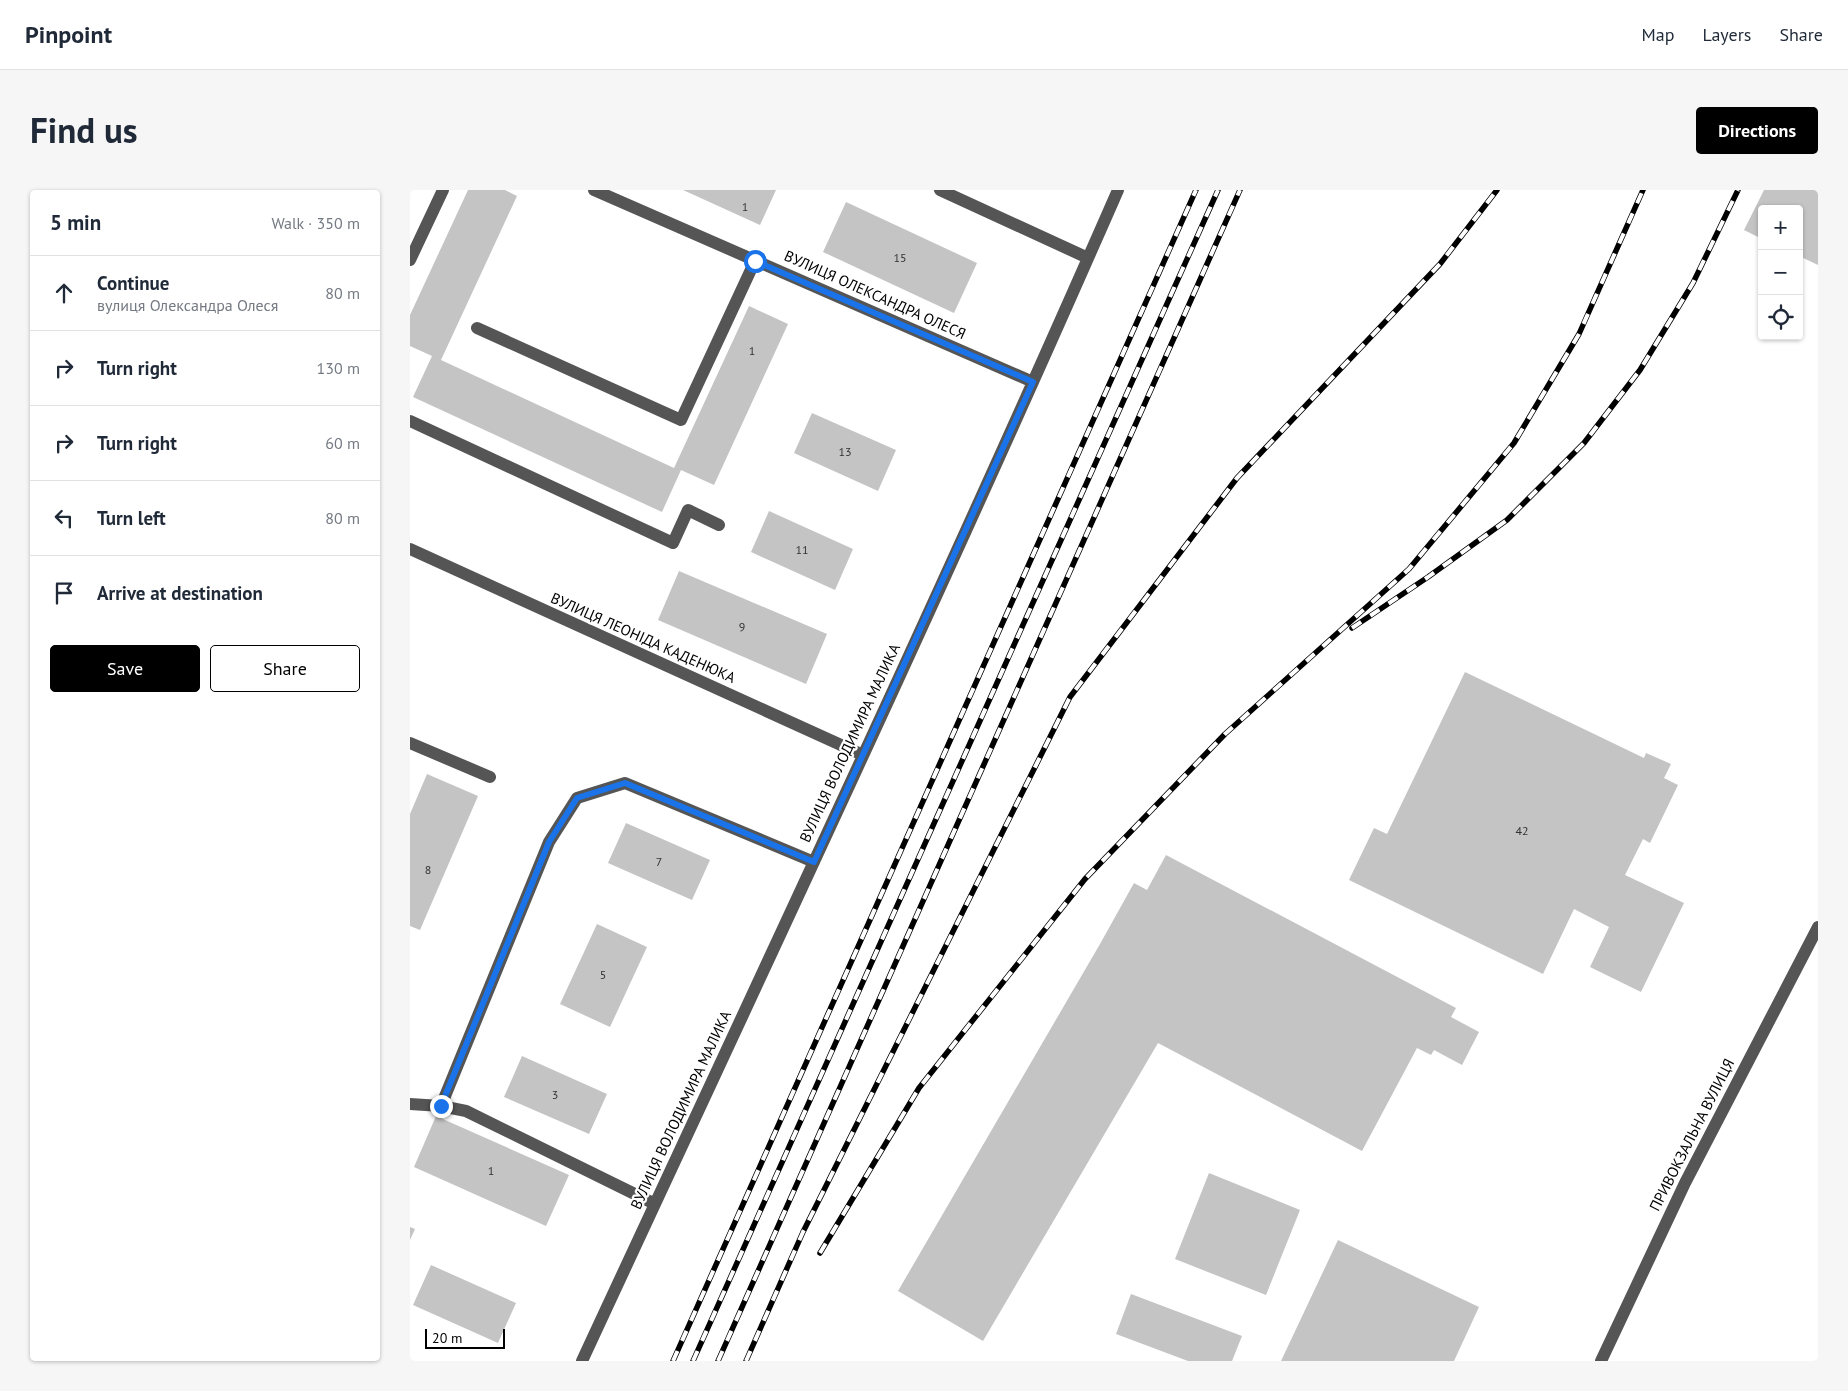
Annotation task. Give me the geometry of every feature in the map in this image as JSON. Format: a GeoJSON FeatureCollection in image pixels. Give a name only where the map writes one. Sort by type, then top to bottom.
{"type":"FeatureCollection","features":[{"type":"Feature","properties":{"kind":"street"},"geometry":{"type":"LineString","coordinates":[[410,260],[443,190]]}},
{"type":"Feature","properties":{"kind":"street","name":"ВУЛИЦЯ ОЛЕКСАНДРА ОЛЕСЯ"},"geometry":{"type":"LineString","coordinates":[[594,190],[1033,382]]}},
{"type":"Feature","properties":{"kind":"street"},"geometry":{"type":"LineString","coordinates":[[940,190],[1088,258]]}},
{"type":"Feature","properties":{"kind":"street","name":"ВУЛИЦЯ ВОЛОДИМИРА МАЛИКА"},"geometry":{"type":"LineString","coordinates":[[582,1361],[863,755],[1033,382],[1118,190]]}},
{"type":"Feature","properties":{"kind":"street"},"geometry":{"type":"LineString","coordinates":[[477,328],[681,420],[755,261]]}},
{"type":"Feature","properties":{"kind":"street"},"geometry":{"type":"LineString","coordinates":[[410,420],[673,543],[688,510],[719,525]]}},
{"type":"Feature","properties":{"kind":"street","name":"ВУЛИЦЯ ЛЕОНІДА КАДЕНЮКА"},"geometry":{"type":"LineString","coordinates":[[410,550],[863,755]]}},
{"type":"Feature","properties":{"kind":"street"},"geometry":{"type":"LineString","coordinates":[[410,743],[490,777]]}},
{"type":"Feature","properties":{"kind":"street"},"geometry":{"type":"LineString","coordinates":[[441,1106],[549,842],[577,798],[625,783],[814,862]]}},
{"type":"Feature","properties":{"kind":"street","name":"ПРИВОКЗАЛЬНА ВУЛИЦЯ"},"geometry":{"type":"LineString","coordinates":[[1601,1361],[1685,1183],[1818,927]]}},
{"type":"Feature","properties":{"kind":"street"},"geometry":{"type":"LineString","coordinates":[[410,1104],[441,1106],[466,1111],[655,1204]]}},
{"type":"Feature","properties":{"kind":"building"},"geometry":{"type":"Polygon","coordinates":[[[468,190],[505,190],[517,196],[441,360],[674,468],[749,306],[788,324],[714,485],[681,470],[662,512],[413,397],[432,356],[410,346],[410,315],[468,190]]]}},
{"type":"Feature","properties":{"kind":"building"},"geometry":{"type":"Polygon","coordinates":[[[683,190],[776,190],[760,225],[683,190]]]}},
{"type":"Feature","properties":{"kind":"building"},"geometry":{"type":"Polygon","coordinates":[[[1764,190],[1818,190],[1818,265],[1803,258],[1803,205],[1758,205],[1758,237],[1744,230],[1764,190]]]}},
{"type":"Feature","properties":{"kind":"building"},"geometry":{"type":"Polygon","coordinates":[[[846,202],[977,263],[954,313],[823,252],[846,202]]]}},
{"type":"Feature","properties":{"kind":"building"},"geometry":{"type":"Polygon","coordinates":[[[812,413],[896,450],[878,491],[794,453],[812,413]]]}},
{"type":"Feature","properties":{"kind":"building"},"geometry":{"type":"Polygon","coordinates":[[[769,511],[853,549],[835,590],[751,552],[769,511]]]}},
{"type":"Feature","properties":{"kind":"building"},"geometry":{"type":"Polygon","coordinates":[[[679,571],[827,634],[806,684],[658,620],[679,571]]]}},
{"type":"Feature","properties":{"kind":"building"},"geometry":{"type":"Polygon","coordinates":[[[1465,672],[1644,758],[1646,753],[1671,764],[1664,778],[1678,785],[1650,843],[1643,839],[1625,875],[1684,903],[1641,992],[1590,967],[1609,927],[1574,909],[1543,974],[1349,880],[1374,828],[1387,834],[1465,672]]]}},
{"type":"Feature","properties":{"kind":"building"},"geometry":{"type":"Polygon","coordinates":[[[427,774],[478,796],[420,930],[410,926],[410,814],[427,774]]]}},
{"type":"Feature","properties":{"kind":"building"},"geometry":{"type":"Polygon","coordinates":[[[626,823],[710,860],[692,900],[608,863],[626,823]]]}},
{"type":"Feature","properties":{"kind":"building"},"geometry":{"type":"Polygon","coordinates":[[[1166,855],[1456,1008],[1451,1017],[1479,1032],[1462,1065],[1434,1050],[1431,1055],[1417,1048],[1362,1151],[1158,1043],[983,1341],[898,1291],[1134,883],[1147,890],[1166,855]]]}},
{"type":"Feature","properties":{"kind":"building"},"geometry":{"type":"Polygon","coordinates":[[[597,924],[647,947],[610,1027],[560,1004],[597,924]]]}},
{"type":"Feature","properties":{"kind":"building"},"geometry":{"type":"Polygon","coordinates":[[[522,1056],[607,1094],[589,1134],[504,1097],[522,1056]]]}},
{"type":"Feature","properties":{"kind":"building"},"geometry":{"type":"Polygon","coordinates":[[[436,1116],[569,1175],[546,1226],[414,1167],[436,1116]]]}},
{"type":"Feature","properties":{"kind":"building"},"geometry":{"type":"Polygon","coordinates":[[[1209,1173],[1300,1210],[1266,1295],[1175,1259],[1209,1173]]]}},
{"type":"Feature","properties":{"kind":"building"},"geometry":{"type":"Polygon","coordinates":[[[410,1227],[415,1229],[410,1240],[410,1227]]]}},
{"type":"Feature","properties":{"kind":"building"},"geometry":{"type":"Polygon","coordinates":[[[1338,1240],[1479,1307],[1454,1361],[1281,1361],[1338,1240]]]}},
{"type":"Feature","properties":{"kind":"building"},"geometry":{"type":"Polygon","coordinates":[[[431,1265],[516,1303],[498,1343],[413,1305],[431,1265]]]}},
{"type":"Feature","properties":{"kind":"building"},"geometry":{"type":"Polygon","coordinates":[[[1131,1294],[1242,1336],[1232,1361],[1188,1361],[1116,1334],[1131,1294]]]}},
{"type":"Feature","properties":{"kind":"railway"},"geometry":{"type":"LineString","coordinates":[[673,1361],[1196,190]]}},
{"type":"Feature","properties":{"kind":"railway"},"geometry":{"type":"LineString","coordinates":[[693,1361],[1218,190]]}},
{"type":"Feature","properties":{"kind":"railway"},"geometry":{"type":"LineString","coordinates":[[718,1361],[1240,190]]}},
{"type":"Feature","properties":{"kind":"railway"},"geometry":{"type":"LineString","coordinates":[[746,1361],[803,1232],[1070,697],[1237,478],[1440,264],[1497,190]]}},
{"type":"Feature","properties":{"kind":"railway"},"geometry":{"type":"LineString","coordinates":[[820,1253],[919,1088],[1085,879],[1225,734],[1409,569],[1514,443],[1579,334],[1643,190]]}},
{"type":"Feature","properties":{"kind":"railway"},"geometry":{"type":"LineString","coordinates":[[1352,628],[1428,577],[1507,520],[1584,443],[1640,370],[1693,283],[1738,190]]}},
{"type":"Feature","properties":{"kind":"route"},"geometry":{"type":"LineString","coordinates":[[441,1106],[549,842],[577,798],[625,783],[814,862],[1033,382],[755,261]]}}]}
